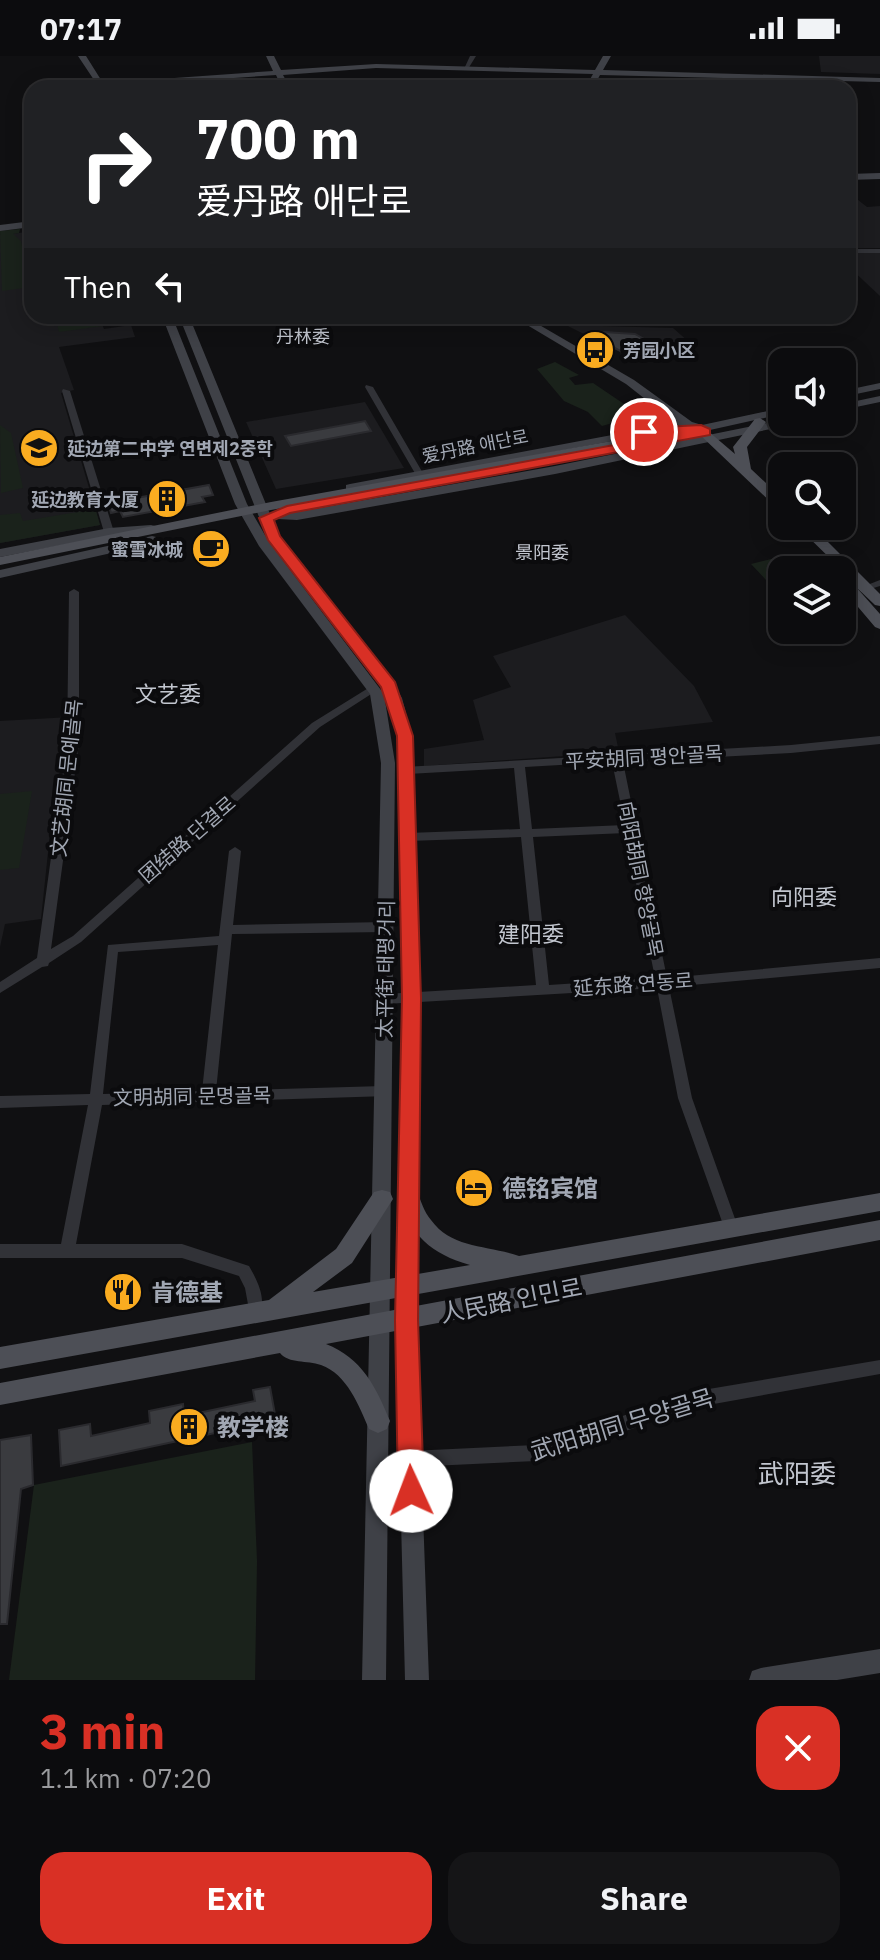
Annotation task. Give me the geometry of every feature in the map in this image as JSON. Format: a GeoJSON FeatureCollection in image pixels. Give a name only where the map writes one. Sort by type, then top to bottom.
{"type":"FeatureCollection","features":[{"type":"Feature","properties":{"kind":"main road"},"geometry":{"type":"LineString","coordinates":[[70,56],[85,80]]}},
{"type":"Feature","properties":{"kind":"main road"},"geometry":{"type":"LineString","coordinates":[[82,56],[97,80]]}},
{"type":"Feature","properties":{"kind":"main road"},"geometry":{"type":"LineString","coordinates":[[270,56],[282,80]]}},
{"type":"Feature","properties":{"kind":"main road"},"geometry":{"type":"LineString","coordinates":[[594,80],[607,56]]}},
{"type":"Feature","properties":{"kind":"main road"},"geometry":{"type":"LineString","coordinates":[[174,80],[276,70],[376,66],[880,80]]}},
{"type":"Feature","properties":{"kind":"main road"},"geometry":{"type":"LineString","coordinates":[[856,177],[880,176]]}},
{"type":"Feature","properties":{"kind":"main road"},"geometry":{"type":"LineString","coordinates":[[0,228],[24,225]]}},
{"type":"Feature","properties":{"kind":"main road","name":"太平街 태평거리"},"geometry":{"type":"LineString","coordinates":[[171,324],[263,514],[374,689],[387,745],[374,1680]]}},
{"type":"Feature","properties":{"kind":"main road","name":"太平街 태평거리"},"geometry":{"type":"LineString","coordinates":[[187,324],[273,537],[389,686],[405,736],[412,998],[406,1320],[417,1680]]}},
{"type":"Feature","properties":{"kind":"main road"},"geometry":{"type":"LineString","coordinates":[[531,324],[637,387],[746,471],[768,492]]}},
{"type":"Feature","properties":{"kind":"main road"},"geometry":{"type":"LineString","coordinates":[[856,393],[880,386]]}},
{"type":"Feature","properties":{"kind":"main road"},"geometry":{"type":"LineString","coordinates":[[856,395],[880,392]]}},
{"type":"Feature","properties":{"kind":"main road"},"geometry":{"type":"LineString","coordinates":[[856,406],[880,399]]}},
{"type":"Feature","properties":{"kind":"main road"},"geometry":{"type":"LineString","coordinates":[[856,409],[880,406]]}},
{"type":"Feature","properties":{"kind":"main road","name":"爱丹路 애단로"},"geometry":{"type":"LineString","coordinates":[[0,563],[698,433],[768,416]]}},
{"type":"Feature","properties":{"kind":"main road","name":"爱丹路 애단로"},"geometry":{"type":"LineString","coordinates":[[757,425],[768,420]]}},
{"type":"Feature","properties":{"kind":"main road","name":"爱丹路 애단로"},"geometry":{"type":"LineString","coordinates":[[263,514],[420,475],[644,432],[698,433],[768,424]]}},
{"type":"Feature","properties":{"kind":"main road"},"geometry":{"type":"LineString","coordinates":[[746,471],[740,447],[757,425]]}},
{"type":"Feature","properties":{"kind":"main road"},"geometry":{"type":"LineString","coordinates":[[698,433],[768,506]]}},
{"type":"Feature","properties":{"kind":"main road","name":"爱丹路 애단로"},"geometry":{"type":"LineString","coordinates":[[0,553],[109,532],[151,535]]}},
{"type":"Feature","properties":{"kind":"main road","name":"爱丹路 애단로"},"geometry":{"type":"LineString","coordinates":[[0,574],[151,535]]}},
{"type":"Feature","properties":{"kind":"main road"},"geometry":{"type":"LineString","coordinates":[[802,540],[818,556]]}},
{"type":"Feature","properties":{"kind":"main road"},"geometry":{"type":"LineString","coordinates":[[821,540],[874,585],[880,602]]}},
{"type":"Feature","properties":{"kind":"main road"},"geometry":{"type":"LineString","coordinates":[[856,596],[880,624]]}},
{"type":"Feature","properties":{"kind":"main road"},"geometry":{"type":"LineString","coordinates":[[409,1198],[414,1219],[442,1246],[524,1266]]}},
{"type":"Feature","properties":{"kind":"main road"},"geometry":{"type":"LineString","coordinates":[[265,1309],[344,1256],[382,1199]]}},
{"type":"Feature","properties":{"kind":"main road","name":"人民路 인민로"},"geometry":{"type":"LineString","coordinates":[[0,1358],[880,1202]]}},
{"type":"Feature","properties":{"kind":"main road","name":"人民路 인민로"},"geometry":{"type":"LineString","coordinates":[[0,1394],[260,1348],[880,1230]]}},
{"type":"Feature","properties":{"kind":"main road"},"geometry":{"type":"LineString","coordinates":[[260,1348],[306,1349],[339,1360],[357,1377],[378,1421]]}},
{"type":"Feature","properties":{"kind":"main road"},"geometry":{"type":"LineString","coordinates":[[761,1680],[880,1661]]}},
{"type":"Feature","properties":{"kind":"street"},"geometry":{"type":"LineString","coordinates":[[466,68],[473,56]]}},
{"type":"Feature","properties":{"kind":"street"},"geometry":{"type":"LineString","coordinates":[[856,251],[880,251]]}},
{"type":"Feature","properties":{"kind":"street"},"geometry":{"type":"LineString","coordinates":[[369,387],[420,475]]}},
{"type":"Feature","properties":{"kind":"street"},"geometry":{"type":"LineString","coordinates":[[66,391],[109,532]]}},
{"type":"Feature","properties":{"kind":"street","name":"文艺胡同 문예골목"},"geometry":{"type":"LineString","coordinates":[[43,963],[71,768],[74,592]]}},
{"type":"Feature","properties":{"kind":"street","name":"团结路 단결로"},"geometry":{"type":"LineString","coordinates":[[0,988],[77,939],[316,725],[374,689]]}},
{"type":"Feature","properties":{"kind":"street","name":"平安胡同 평안골목"},"geometry":{"type":"LineString","coordinates":[[408,770],[880,740]]}},
{"type":"Feature","properties":{"kind":"street","name":"向阳胡同 향양골목"},"geometry":{"type":"LineString","coordinates":[[617,758],[685,1098],[732,1230]]}},
{"type":"Feature","properties":{"kind":"street"},"geometry":{"type":"LineString","coordinates":[[519,764],[529,833],[543,990]]}},
{"type":"Feature","properties":{"kind":"street"},"geometry":{"type":"LineString","coordinates":[[408,837],[631,829]]}},
{"type":"Feature","properties":{"kind":"street"},"geometry":{"type":"LineString","coordinates":[[208,1097],[235,851]]}},
{"type":"Feature","properties":{"kind":"street"},"geometry":{"type":"LineString","coordinates":[[67,1250],[96,1098],[112,948],[226,935],[386,927]]}},
{"type":"Feature","properties":{"kind":"street","name":"延东路 연동로"},"geometry":{"type":"LineString","coordinates":[[385,999],[661,983],[880,963]]}},
{"type":"Feature","properties":{"kind":"street","name":"文明胡同 문명골목"},"geometry":{"type":"LineString","coordinates":[[0,1102],[383,1092]]}},
{"type":"Feature","properties":{"kind":"street"},"geometry":{"type":"LineString","coordinates":[[0,1251],[182,1251],[244,1271],[265,1309]]}},
{"type":"Feature","properties":{"kind":"street","name":"武阳胡同 무양골목"},"geometry":{"type":"LineString","coordinates":[[410,1459],[536,1453],[697,1399],[880,1367]]}},
{"type":"Feature","properties":{"kind":"shaded area"},"geometry":{"type":"Polygon","coordinates":[[[819,56],[880,56],[880,74],[821,72],[819,56]]]}},
{"type":"Feature","properties":{"kind":"shaded area"},"geometry":{"type":"Polygon","coordinates":[[[856,198],[867,207],[880,206],[880,248],[856,248],[856,198]]]}},
{"type":"Feature","properties":{"kind":"shaded area"},"geometry":{"type":"Polygon","coordinates":[[[20,229],[19,233],[13,234],[21,241],[24,288],[2,291],[0,231],[20,229]]]}},
{"type":"Feature","properties":{"kind":"shaded area","name":"延边第二中学 연변제2중학"},"geometry":{"type":"Polygon","coordinates":[[[24,232],[24,324],[102,324],[104,329],[131,325],[135,337],[59,347],[74,390],[61,393],[100,525],[0,543],[0,235],[24,232]]]}},
{"type":"Feature","properties":{"kind":"shaded area"},"geometry":{"type":"Polygon","coordinates":[[[856,252],[880,252],[880,296],[856,274],[856,252]]]}},
{"type":"Feature","properties":{"kind":"shaded area"},"geometry":{"type":"Polygon","coordinates":[[[57,324],[103,326],[59,332],[57,324]]]}},
{"type":"Feature","properties":{"kind":"shaded area"},"geometry":{"type":"Polygon","coordinates":[[[566,325],[673,328],[689,342],[626,355],[566,325]]]}},
{"type":"Feature","properties":{"kind":"shaded area"},"geometry":{"type":"Polygon","coordinates":[[[555,362],[579,375],[569,378],[575,385],[593,383],[624,404],[634,417],[602,426],[588,412],[564,401],[537,369],[555,362]]]}},
{"type":"Feature","properties":{"kind":"shaded area"},"geometry":{"type":"Polygon","coordinates":[[[365,402],[404,468],[276,489],[246,422],[365,402]]]}},
{"type":"Feature","properties":{"kind":"shaded area"},"geometry":{"type":"Polygon","coordinates":[[[0,425],[11,433],[23,488],[1,493],[0,425]]]}},
{"type":"Feature","properties":{"kind":"shaded area"},"geometry":{"type":"Polygon","coordinates":[[[94,504],[100,525],[0,543],[0,515],[20,513],[23,521],[84,511],[94,504]]]}},
{"type":"Feature","properties":{"kind":"shaded area"},"geometry":{"type":"Polygon","coordinates":[[[768,560],[768,580],[766,580],[751,564],[768,560]]]}},
{"type":"Feature","properties":{"kind":"shaded area"},"geometry":{"type":"Polygon","coordinates":[[[625,615],[694,686],[713,722],[615,733],[619,752],[424,766],[424,749],[484,740],[473,700],[511,687],[493,656],[625,615]]]}},
{"type":"Feature","properties":{"kind":"shaded area"},"geometry":{"type":"Polygon","coordinates":[[[71,717],[63,770],[56,776],[41,919],[5,924],[0,947],[0,721],[71,717]]]}},
{"type":"Feature","properties":{"kind":"shaded area"},"geometry":{"type":"Polygon","coordinates":[[[32,791],[19,868],[0,870],[0,794],[32,791]]]}},
{"type":"Feature","properties":{"kind":"shaded area"},"geometry":{"type":"Polygon","coordinates":[[[252,1442],[257,1561],[255,1680],[9,1680],[34,1485],[252,1442]]]}},
{"type":"Feature","properties":{"kind":"building"},"geometry":{"type":"Polygon","coordinates":[[[604,332],[635,334],[653,344],[626,354],[592,336],[604,332]]]}},
{"type":"Feature","properties":{"kind":"building"},"geometry":{"type":"Polygon","coordinates":[[[365,421],[371,431],[291,446],[285,436],[365,421]]]}},
{"type":"Feature","properties":{"kind":"building","name":"延边教育大厦"},"geometry":{"type":"Polygon","coordinates":[[[209,485],[213,495],[202,497],[205,502],[123,517],[120,511],[111,513],[108,503],[209,485]]]}},
{"type":"Feature","properties":{"kind":"building","name":"教学楼"},"geometry":{"type":"Polygon","coordinates":[[[270,1387],[276,1420],[61,1466],[59,1430],[90,1424],[91,1436],[150,1423],[149,1411],[183,1404],[184,1416],[255,1401],[253,1390],[270,1387]]]}},
{"type":"Feature","properties":{"kind":"building"},"geometry":{"type":"Polygon","coordinates":[[[31,1435],[33,1485],[21,1489],[7,1624],[0,1624],[0,1440],[31,1435]]]}},
{"type":"Feature","properties":{"kind":"place","name":"芳园小区"},"geometry":{"type":"Point","coordinates":[595,350]}},
{"type":"Feature","properties":{"kind":"place","name":"延边第二中学 연변제2중학"},"geometry":{"type":"Point","coordinates":[39,448]}},
{"type":"Feature","properties":{"kind":"place","name":"延边教育大厦"},"geometry":{"type":"Point","coordinates":[167,499]}},
{"type":"Feature","properties":{"kind":"place","name":"蜜雪冰城"},"geometry":{"type":"Point","coordinates":[211,549]}},
{"type":"Feature","properties":{"kind":"place","name":"德铭宾馆"},"geometry":{"type":"Point","coordinates":[474,1188]}},
{"type":"Feature","properties":{"kind":"place","name":"肯德基"},"geometry":{"type":"Point","coordinates":[123,1292]}},
{"type":"Feature","properties":{"kind":"place","name":"教学楼"},"geometry":{"type":"Point","coordinates":[189,1427]}},
{"type":"Feature","properties":{"kind":"district","name":"丹林委"},"geometry":{"type":"Point","coordinates":[303,336]}},
{"type":"Feature","properties":{"kind":"district","name":"景阳委"},"geometry":{"type":"Point","coordinates":[542,552]}},
{"type":"Feature","properties":{"kind":"district","name":"文艺委"},"geometry":{"type":"Point","coordinates":[168,693]}},
{"type":"Feature","properties":{"kind":"district","name":"向阳委"},"geometry":{"type":"Point","coordinates":[804,896]}},
{"type":"Feature","properties":{"kind":"district","name":"建阳委"},"geometry":{"type":"Point","coordinates":[531,933]}},
{"type":"Feature","properties":{"kind":"district","name":"武阳委"},"geometry":{"type":"Point","coordinates":[797,1473]}},
{"type":"Feature","properties":{"kind":"route"},"geometry":{"type":"LineString","coordinates":[[411,1491],[406,1320],[412,998],[405,736],[389,686],[273,537],[266,518],[287,510],[706,432],[701,429],[644,432]]}}]}
